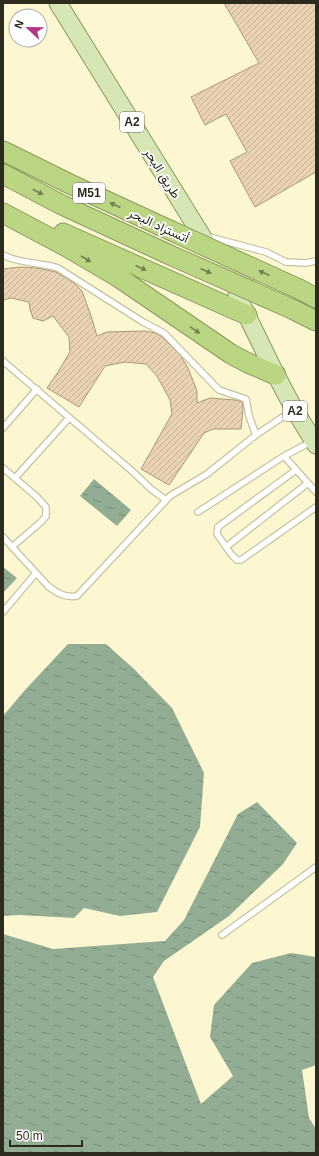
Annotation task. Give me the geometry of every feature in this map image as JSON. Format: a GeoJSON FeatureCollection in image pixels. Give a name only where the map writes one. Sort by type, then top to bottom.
{"type":"FeatureCollection","features":[{"type":"Feature","properties":{"kind":"highway","name":"أتستراد البحر"},"geometry":{"type":"LineString","coordinates":[[3,151],[70,184],[316,298]]}},
{"type":"Feature","properties":{"kind":"highway","name":"أتستراد البحر"},"geometry":{"type":"LineString","coordinates":[[3,174],[62,205],[316,321]]}},
{"type":"Feature","properties":{"kind":"highway"},"geometry":{"type":"LineString","coordinates":[[3,206],[247,315]]}},
{"type":"Feature","properties":{"kind":"highway"},"geometry":{"type":"LineString","coordinates":[[3,213],[67,247],[118,277],[231,354],[276,375]]}},
{"type":"Feature","properties":{"kind":"main road","name":"طريق البحر"},"geometry":{"type":"LineString","coordinates":[[58,3],[203,238]]}},
{"type":"Feature","properties":{"kind":"main road","name":"A2"},"geometry":{"type":"LineString","coordinates":[[237,295],[276,375],[294,409],[315,443]]}},
{"type":"Feature","properties":{"kind":"lane"},"geometry":{"type":"LineString","coordinates":[[203,238],[266,252],[286,262],[306,263],[316,260]]}},
{"type":"Feature","properties":{"kind":"lane"},"geometry":{"type":"LineString","coordinates":[[3,255],[10,258],[47,264],[58,268],[143,322],[164,333],[219,390],[246,399],[249,416],[256,435]]}},
{"type":"Feature","properties":{"kind":"lane"},"geometry":{"type":"LineString","coordinates":[[3,361],[151,489],[166,500]]}},
{"type":"Feature","properties":{"kind":"lane"},"geometry":{"type":"LineString","coordinates":[[3,428],[37,390]]}},
{"type":"Feature","properties":{"kind":"lane"},"geometry":{"type":"LineString","coordinates":[[3,537],[54,591],[70,597],[77,596],[170,496],[207,474],[256,435],[294,409]]}},
{"type":"Feature","properties":{"kind":"lane"},"geometry":{"type":"LineString","coordinates":[[15,478],[69,418]]}},
{"type":"Feature","properties":{"kind":"lane"},"geometry":{"type":"LineString","coordinates":[[198,512],[284,456],[315,443]]}},
{"type":"Feature","properties":{"kind":"lane"},"geometry":{"type":"LineString","coordinates":[[284,456],[316,492]]}},
{"type":"Feature","properties":{"kind":"lane"},"geometry":{"type":"LineString","coordinates":[[3,468],[37,497],[46,507],[46,516],[41,522],[12,547]]}},
{"type":"Feature","properties":{"kind":"lane"},"geometry":{"type":"LineString","coordinates":[[296,470],[218,527],[218,534],[226,547],[237,560],[241,560],[316,506]]}},
{"type":"Feature","properties":{"kind":"lane"},"geometry":{"type":"LineString","coordinates":[[226,547],[308,484]]}},
{"type":"Feature","properties":{"kind":"lane"},"geometry":{"type":"LineString","coordinates":[[3,612],[36,573]]}},
{"type":"Feature","properties":{"kind":"lane"},"geometry":{"type":"LineString","coordinates":[[222,935],[316,867]]}},
{"type":"Feature","properties":{"kind":"water"},"geometry":{"type":"Polygon","coordinates":[[[94,479],[131,510],[117,526],[80,496],[94,479]]]}},
{"type":"Feature","properties":{"kind":"water"},"geometry":{"type":"Polygon","coordinates":[[[3,567],[17,578],[3,593],[3,567]]]}},
{"type":"Feature","properties":{"kind":"water"},"geometry":{"type":"Polygon","coordinates":[[[68,644],[106,644],[134,669],[172,708],[204,773],[200,827],[157,912],[120,916],[84,908],[74,918],[19,915],[3,916],[3,716],[68,644]]]}},
{"type":"Feature","properties":{"kind":"water"},"geometry":{"type":"Polygon","coordinates":[[[257,802],[297,843],[283,864],[229,916],[164,961],[153,977],[201,1104],[233,1076],[210,1037],[214,1005],[252,963],[291,953],[316,957],[316,1065],[302,1070],[309,1118],[316,1129],[316,1153],[3,1153],[3,934],[53,949],[165,941],[184,920],[238,814],[257,802]]]}},
{"type":"Feature","properties":{"kind":"building"},"geometry":{"type":"Polygon","coordinates":[[[224,3],[316,3],[316,172],[255,207],[230,161],[247,152],[226,114],[205,125],[191,97],[259,63],[224,3]]]}},
{"type":"Feature","properties":{"kind":"building"},"geometry":{"type":"Polygon","coordinates":[[[20,267],[37,268],[56,272],[74,283],[82,291],[97,336],[107,332],[145,331],[161,336],[181,356],[188,368],[197,391],[197,403],[210,398],[242,402],[243,409],[241,429],[213,429],[204,433],[169,485],[141,469],[172,414],[170,400],[157,376],[146,364],[125,362],[105,366],[79,407],[47,388],[70,352],[69,337],[53,316],[43,321],[33,318],[29,302],[11,298],[3,300],[3,269],[20,267]]]}}]}
